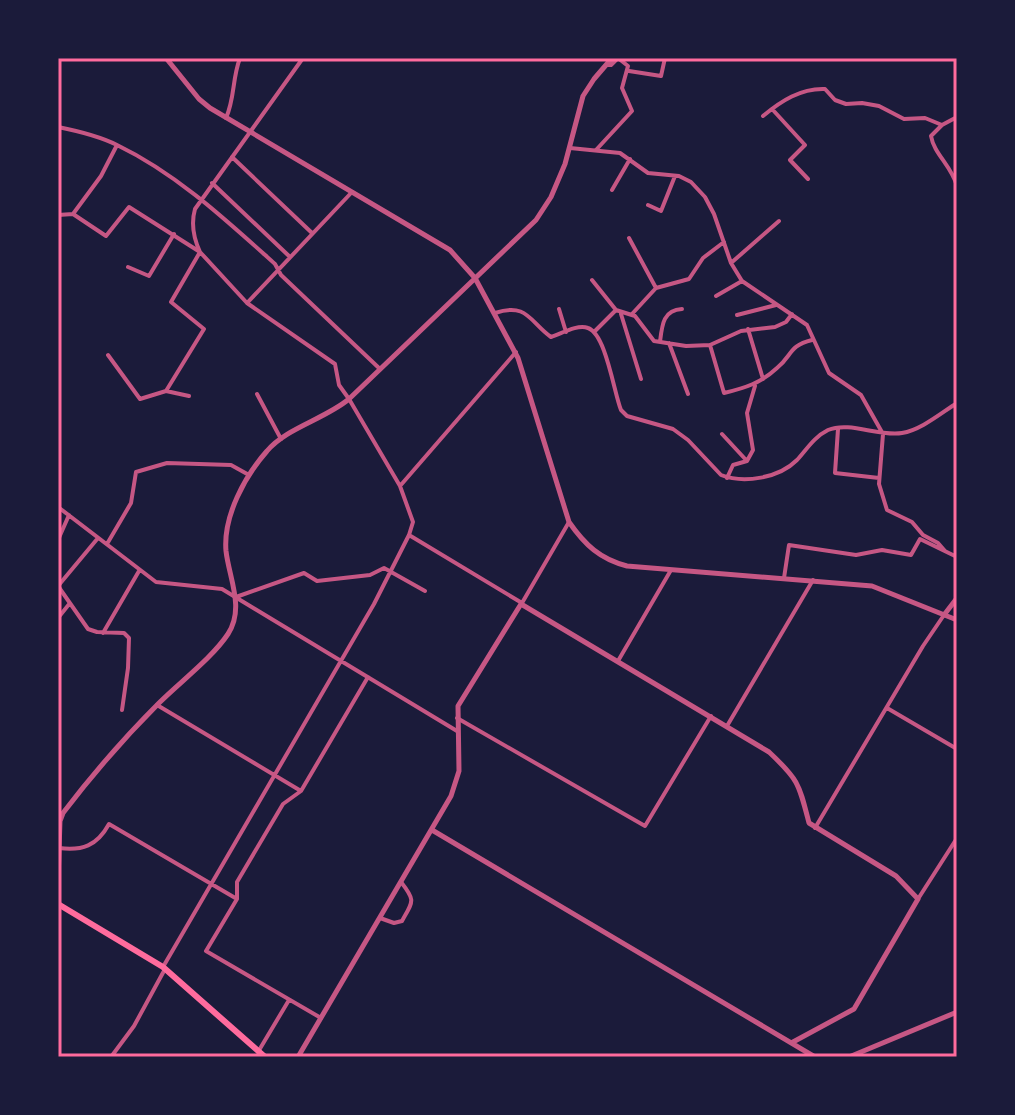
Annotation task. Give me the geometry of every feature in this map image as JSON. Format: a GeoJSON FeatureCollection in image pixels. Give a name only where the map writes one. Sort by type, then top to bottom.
{"type":"FeatureCollection","features":[{"type":"Feature","properties":{"kind":"main road"},"geometry":{"type":"LineString","coordinates":[[58,904],[164,968],[256,1053],[265,1057]]}},
{"type":"Feature","properties":{"kind":"street"},"geometry":{"type":"LineString","coordinates":[[166,58],[199,99],[450,250],[475,278],[516,352],[569,522],[582,541],[610,562],[627,566],[872,586],[957,620]]}},
{"type":"Feature","properties":{"kind":"street"},"geometry":{"type":"LineString","coordinates":[[226,118],[233,102],[230,91],[240,58]]}},
{"type":"Feature","properties":{"kind":"street"},"geometry":{"type":"LineString","coordinates":[[166,391],[204,329],[171,302],[200,252],[193,218],[212,183],[303,58]]}},
{"type":"Feature","properties":{"kind":"street"},"geometry":{"type":"LineString","coordinates":[[58,881],[60,821],[63,813],[232,625],[236,597],[226,537],[236,499],[249,475],[268,450],[281,439],[333,412],[349,399],[536,220],[551,197],[570,148],[583,96],[612,58]]}},
{"type":"Feature","properties":{"kind":"street"},"geometry":{"type":"LineString","coordinates":[[596,150],[632,111],[622,88],[629,71],[624,60],[618,58],[611,65],[606,65]]}},
{"type":"Feature","properties":{"kind":"street"},"geometry":{"type":"LineString","coordinates":[[629,71],[661,76],[665,58]]}},
{"type":"Feature","properties":{"kind":"street"},"geometry":{"type":"LineString","coordinates":[[763,116],[784,99],[825,89],[835,100],[846,104],[879,106],[904,119],[925,118],[942,125]]}},
{"type":"Feature","properties":{"kind":"street"},"geometry":{"type":"LineString","coordinates":[[772,109],[805,145],[790,160],[808,179]]}},
{"type":"Feature","properties":{"kind":"street"},"geometry":{"type":"LineString","coordinates":[[957,117],[931,136],[933,147],[953,171],[957,186]]}},
{"type":"Feature","properties":{"kind":"street"},"geometry":{"type":"LineString","coordinates":[[58,127],[91,134],[117,145],[201,199],[279,269],[281,275],[380,369]]}},
{"type":"Feature","properties":{"kind":"street"},"geometry":{"type":"LineString","coordinates":[[73,214],[101,176],[117,145]]}},
{"type":"Feature","properties":{"kind":"street"},"geometry":{"type":"LineString","coordinates":[[570,148],[620,153],[648,173],[675,176],[691,182],[705,197],[731,263],[742,281],[807,325],[829,373],[861,395],[883,434],[879,478],[887,510],[912,522],[923,535],[945,551]]}},
{"type":"Feature","properties":{"kind":"street"},"geometry":{"type":"LineString","coordinates":[[232,157],[312,233]]}},
{"type":"Feature","properties":{"kind":"street"},"geometry":{"type":"LineString","coordinates":[[612,190],[630,159]]}},
{"type":"Feature","properties":{"kind":"street"},"geometry":{"type":"LineString","coordinates":[[648,205],[661,211],[675,176]]}},
{"type":"Feature","properties":{"kind":"street"},"geometry":{"type":"LineString","coordinates":[[212,183],[290,257]]}},
{"type":"Feature","properties":{"kind":"street"},"geometry":{"type":"LineString","coordinates":[[247,303],[352,192]]}},
{"type":"Feature","properties":{"kind":"street"},"geometry":{"type":"LineString","coordinates":[[58,215],[73,214],[106,236],[129,207],[200,252],[247,303],[331,360],[342,393],[349,399],[400,486],[413,522],[391,571],[210,884],[134,1026],[111,1057]]}},
{"type":"Feature","properties":{"kind":"street"},"geometry":{"type":"LineString","coordinates":[[731,263],[779,221]]}},
{"type":"Feature","properties":{"kind":"street"},"geometry":{"type":"LineString","coordinates":[[128,267],[149,276],[174,234]]}},
{"type":"Feature","properties":{"kind":"street"},"geometry":{"type":"LineString","coordinates":[[629,238],[656,288]]}},
{"type":"Feature","properties":{"kind":"street"},"geometry":{"type":"LineString","coordinates":[[632,314],[656,288],[689,279],[703,258],[724,242]]}},
{"type":"Feature","properties":{"kind":"street"},"geometry":{"type":"LineString","coordinates":[[957,279],[957,290]]}},
{"type":"Feature","properties":{"kind":"street"},"geometry":{"type":"LineString","coordinates":[[592,280],[618,312],[641,379]]}},
{"type":"Feature","properties":{"kind":"street"},"geometry":{"type":"LineString","coordinates":[[716,296],[742,281]]}},
{"type":"Feature","properties":{"kind":"street"},"geometry":{"type":"LineString","coordinates":[[737,315],[776,305]]}},
{"type":"Feature","properties":{"kind":"street"},"geometry":{"type":"LineString","coordinates":[[559,309],[566,332]]}},
{"type":"Feature","properties":{"kind":"street"},"geometry":{"type":"LineString","coordinates":[[660,342],[666,316],[682,309]]}},
{"type":"Feature","properties":{"kind":"street"},"geometry":{"type":"LineString","coordinates":[[495,313],[519,310],[551,337],[578,327],[594,332],[613,378],[621,410],[627,416],[673,429],[727,478],[747,479],[786,469],[812,441],[830,429],[905,433],[957,403]]}},
{"type":"Feature","properties":{"kind":"street"},"geometry":{"type":"LineString","coordinates":[[594,332],[618,312],[632,314],[642,322],[649,338],[699,347],[748,329],[775,327],[786,322],[792,314]]}},
{"type":"Feature","properties":{"kind":"street"},"geometry":{"type":"LineString","coordinates":[[748,329],[763,379]]}},
{"type":"Feature","properties":{"kind":"street"},"geometry":{"type":"LineString","coordinates":[[710,345],[724,393],[755,386],[779,367],[796,344],[812,340]]}},
{"type":"Feature","properties":{"kind":"street"},"geometry":{"type":"LineString","coordinates":[[669,343],[688,394]]}},
{"type":"Feature","properties":{"kind":"street"},"geometry":{"type":"LineString","coordinates":[[400,486],[516,352]]}},
{"type":"Feature","properties":{"kind":"street"},"geometry":{"type":"LineString","coordinates":[[108,355],[140,399],[166,391],[189,396]]}},
{"type":"Feature","properties":{"kind":"street"},"geometry":{"type":"LineString","coordinates":[[727,478],[733,465],[747,461],[753,450],[747,413],[755,386]]}},
{"type":"Feature","properties":{"kind":"street"},"geometry":{"type":"LineString","coordinates":[[257,394],[281,439]]}},
{"type":"Feature","properties":{"kind":"street"},"geometry":{"type":"LineString","coordinates":[[838,428],[835,473],[879,478]]}},
{"type":"Feature","properties":{"kind":"street"},"geometry":{"type":"LineString","coordinates":[[722,434],[747,461]]}},
{"type":"Feature","properties":{"kind":"street"},"geometry":{"type":"LineString","coordinates":[[107,544],[131,503],[136,472],[167,463],[231,465],[249,475]]}},
{"type":"Feature","properties":{"kind":"street"},"geometry":{"type":"LineString","coordinates":[[58,507],[156,582],[222,589],[458,732]]}},
{"type":"Feature","properties":{"kind":"street"},"geometry":{"type":"LineString","coordinates":[[58,540],[69,515]]}},
{"type":"Feature","properties":{"kind":"street"},"geometry":{"type":"LineString","coordinates":[[298,1057],[432,830],[456,783],[459,771],[457,718],[461,698],[522,604],[569,522]]}},
{"type":"Feature","properties":{"kind":"street"},"geometry":{"type":"LineString","coordinates":[[409,535],[769,752],[798,783],[809,823],[896,876],[918,899]]}},
{"type":"Feature","properties":{"kind":"street"},"geometry":{"type":"LineString","coordinates":[[98,538],[58,586],[88,629],[124,633],[129,638],[122,710]]}},
{"type":"Feature","properties":{"kind":"street"},"geometry":{"type":"LineString","coordinates":[[784,578],[789,545],[856,555],[882,550],[911,555],[920,539],[957,557]]}},
{"type":"Feature","properties":{"kind":"street"},"geometry":{"type":"LineString","coordinates":[[236,597],[304,573],[317,581],[370,575],[384,568],[425,591]]}},
{"type":"Feature","properties":{"kind":"street"},"geometry":{"type":"LineString","coordinates":[[618,661],[671,570]]}},
{"type":"Feature","properties":{"kind":"street"},"geometry":{"type":"LineString","coordinates":[[103,633],[139,571]]}},
{"type":"Feature","properties":{"kind":"street"},"geometry":{"type":"LineString","coordinates":[[727,726],[813,580]]}},
{"type":"Feature","properties":{"kind":"street"},"geometry":{"type":"LineString","coordinates":[[815,828],[886,708],[957,598]]}},
{"type":"Feature","properties":{"kind":"street"},"geometry":{"type":"LineString","coordinates":[[58,618],[70,603]]}},
{"type":"Feature","properties":{"kind":"street"},"geometry":{"type":"LineString","coordinates":[[321,1018],[206,951],[237,899],[237,882],[283,804],[301,791],[368,677]]}},
{"type":"Feature","properties":{"kind":"street"},"geometry":{"type":"LineString","coordinates":[[157,705],[301,791]]}},
{"type":"Feature","properties":{"kind":"street"},"geometry":{"type":"LineString","coordinates":[[886,708],[957,749]]}},
{"type":"Feature","properties":{"kind":"street"},"geometry":{"type":"LineString","coordinates":[[457,718],[645,826],[711,716]]}},
{"type":"Feature","properties":{"kind":"street"},"geometry":{"type":"LineString","coordinates":[[59,848],[83,849],[98,840],[109,824],[237,899]]}},
{"type":"Feature","properties":{"kind":"street"},"geometry":{"type":"LineString","coordinates":[[432,830],[815,1057]]}},
{"type":"Feature","properties":{"kind":"street"},"geometry":{"type":"LineString","coordinates":[[793,1042],[854,1009],[957,838]]}},
{"type":"Feature","properties":{"kind":"street"},"geometry":{"type":"LineString","coordinates":[[380,918],[394,923],[402,921],[413,901],[401,882]]}},
{"type":"Feature","properties":{"kind":"street"},"geometry":{"type":"LineString","coordinates":[[256,1053],[289,1000]]}},
{"type":"Feature","properties":{"kind":"street"},"geometry":{"type":"LineString","coordinates":[[58,1006],[58,1013]]}},
{"type":"Feature","properties":{"kind":"street"},"geometry":{"type":"LineString","coordinates":[[849,1057],[957,1012]]}}]}
